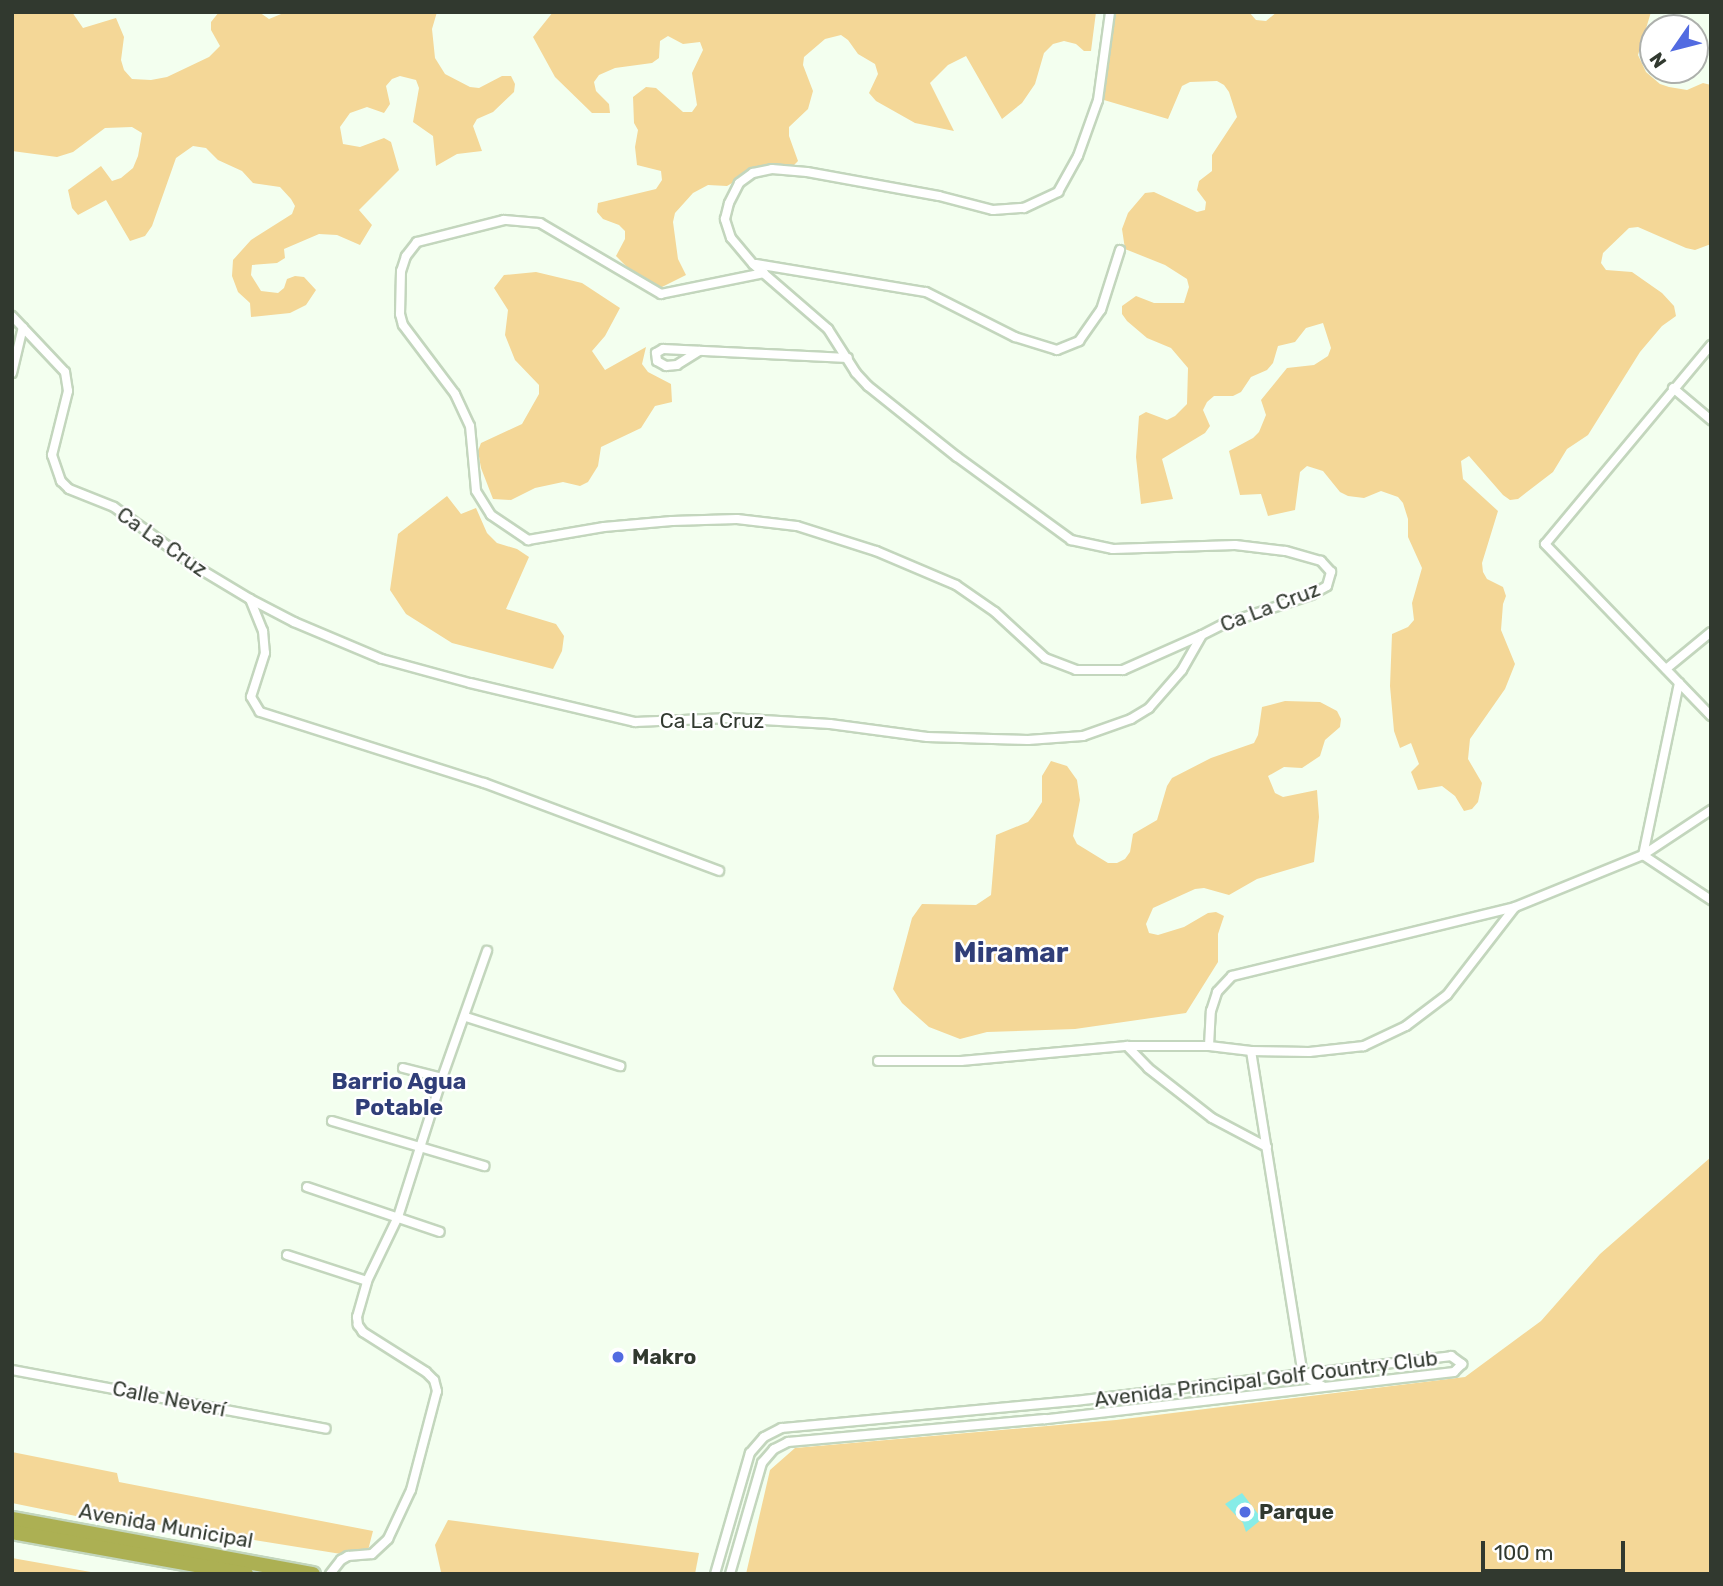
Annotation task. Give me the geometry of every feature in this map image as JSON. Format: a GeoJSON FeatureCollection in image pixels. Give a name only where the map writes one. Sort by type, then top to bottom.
{"type":"FeatureCollection","features":[{"type":"Feature","properties":{"kind":"highway","name":"Avenida Municipal"},"geometry":{"type":"LineString","coordinates":[[12,1519],[313,1574]]}},
{"type":"Feature","properties":{"kind":"highway","name":"Avenida Municipal"},"geometry":{"type":"LineString","coordinates":[[12,1532],[246,1574]]}},
{"type":"Feature","properties":{"kind":"street","name":"Ca La Cruz"},"geometry":{"type":"LineString","coordinates":[[12,316],[61,366],[67,379],[68,391],[52,455],[61,481],[69,489],[114,507],[195,566],[250,599],[294,622],[382,659],[635,722],[730,718],[805,722],[927,737],[1028,740],[1083,736],[1131,719],[1149,708],[1182,670],[1202,635],[1224,624],[1311,595],[1327,586],[1331,572],[1321,561],[1285,551],[1235,545],[1113,549],[1071,540],[957,457],[868,386],[856,373],[828,329],[753,264],[731,239],[725,219],[739,183],[753,173],[772,169],[939,196],[993,210],[1024,208],[1058,192],[1078,156],[1098,100],[1110,12]]}},
{"type":"Feature","properties":{"kind":"street"},"geometry":{"type":"LineString","coordinates":[[764,273],[661,294],[540,223],[503,220],[417,242],[406,256],[401,271],[400,314],[403,325],[456,394],[470,426],[476,491],[491,515],[527,540],[604,527],[672,521],[737,519],[797,526],[876,551],[956,585],[995,612],[1045,658],[1076,670],[1123,670],[1202,635]]}},
{"type":"Feature","properties":{"kind":"street"},"geometry":{"type":"LineString","coordinates":[[753,264],[926,292],[1016,337],[1057,351],[1079,341],[1101,310],[1120,250]]}},
{"type":"Feature","properties":{"kind":"street"},"geometry":{"type":"LineString","coordinates":[[12,373],[23,327]]}},
{"type":"Feature","properties":{"kind":"street"},"geometry":{"type":"LineString","coordinates":[[1711,345],[1545,544],[1711,716]]}},
{"type":"Feature","properties":{"kind":"street"},"geometry":{"type":"LineString","coordinates":[[699,351],[677,365],[666,366],[657,361],[656,353],[663,349],[848,358]]}},
{"type":"Feature","properties":{"kind":"street"},"geometry":{"type":"LineString","coordinates":[[1673,388],[1711,420]]}},
{"type":"Feature","properties":{"kind":"street"},"geometry":{"type":"LineString","coordinates":[[250,599],[263,631],[265,653],[251,697],[260,712],[484,783],[719,871]]}},
{"type":"Feature","properties":{"kind":"street"},"geometry":{"type":"LineString","coordinates":[[1666,669],[1711,632]]}},
{"type":"Feature","properties":{"kind":"street"},"geometry":{"type":"LineString","coordinates":[[1643,855],[1679,683]]}},
{"type":"Feature","properties":{"kind":"street"},"geometry":{"type":"LineString","coordinates":[[1209,1046],[1211,1011],[1217,992],[1232,976],[1516,907],[1643,855],[1711,810]]}},
{"type":"Feature","properties":{"kind":"street"},"geometry":{"type":"LineString","coordinates":[[1643,855],[1711,900]]}},
{"type":"Feature","properties":{"kind":"street"},"geometry":{"type":"LineString","coordinates":[[878,1060],[961,1060],[1127,1046],[1209,1046],[1251,1051],[1309,1052],[1364,1046],[1406,1026],[1447,996],[1516,907]]}},
{"type":"Feature","properties":{"kind":"street"},"geometry":{"type":"LineString","coordinates":[[330,1574],[341,1560],[348,1556],[372,1554],[388,1539],[411,1490],[438,1391],[434,1380],[426,1372],[363,1332],[357,1317],[367,1280],[398,1217],[442,1078],[466,1017],[487,951]]}},
{"type":"Feature","properties":{"kind":"street"},"geometry":{"type":"LineString","coordinates":[[466,1017],[620,1066]]}},
{"type":"Feature","properties":{"kind":"street"},"geometry":{"type":"LineString","coordinates":[[1127,1046],[1148,1068],[1212,1118],[1266,1147]]}},
{"type":"Feature","properties":{"kind":"street"},"geometry":{"type":"LineString","coordinates":[[1251,1051],[1303,1376],[1323,1386]]}},
{"type":"Feature","properties":{"kind":"street"},"geometry":{"type":"LineString","coordinates":[[403,1068],[442,1078]]}},
{"type":"Feature","properties":{"kind":"street"},"geometry":{"type":"LineString","coordinates":[[332,1121],[484,1167]]}},
{"type":"Feature","properties":{"kind":"street"},"geometry":{"type":"LineString","coordinates":[[307,1187],[440,1232]]}},
{"type":"Feature","properties":{"kind":"street"},"geometry":{"type":"LineString","coordinates":[[287,1255],[367,1280]]}},
{"type":"Feature","properties":{"kind":"street","name":"Avenida Principal Golf Country Club"},"geometry":{"type":"LineString","coordinates":[[715,1574],[750,1453],[764,1437],[782,1428],[1075,1401],[1303,1376],[1451,1356],[1462,1364],[1454,1372],[1045,1419],[788,1442],[774,1449],[762,1463],[730,1574]]}},
{"type":"Feature","properties":{"kind":"street","name":"Calle Neverí"},"geometry":{"type":"LineString","coordinates":[[12,1370],[326,1429]]}},
{"type":"Feature","properties":{"kind":"shaded area"},"geometry":{"type":"Polygon","coordinates":[[[12,12],[72,12],[83,28],[116,18],[124,37],[121,60],[124,70],[132,79],[151,80],[167,77],[209,57],[220,46],[211,30],[211,22],[219,12],[259,12],[269,19],[286,12],[437,12],[432,29],[435,58],[445,74],[470,87],[479,88],[502,76],[511,76],[515,84],[514,92],[493,112],[477,119],[473,126],[482,151],[457,154],[436,166],[433,136],[413,122],[419,88],[416,80],[400,76],[392,79],[386,86],[390,104],[384,113],[367,107],[350,113],[340,127],[343,144],[360,147],[384,138],[391,142],[399,170],[359,210],[372,225],[360,245],[337,235],[319,234],[284,249],[285,258],[277,263],[252,265],[251,275],[261,291],[278,293],[284,288],[287,279],[295,276],[304,277],[316,290],[306,305],[290,313],[251,317],[250,303],[238,292],[232,276],[233,260],[251,240],[292,214],[295,206],[291,199],[280,187],[253,183],[242,171],[218,160],[206,148],[193,146],[176,158],[152,226],[145,236],[130,241],[106,200],[78,215],[72,208],[68,190],[101,166],[112,181],[121,178],[133,168],[142,133],[132,127],[105,128],[73,152],[57,157],[12,151],[12,12]]]}},
{"type":"Feature","properties":{"kind":"shaded area"},"geometry":{"type":"Polygon","coordinates":[[[553,12],[1096,12],[1091,51],[1084,51],[1076,44],[1064,41],[1053,44],[1044,53],[1035,84],[1022,103],[1002,119],[966,56],[948,65],[930,83],[954,131],[915,123],[876,101],[869,93],[878,74],[875,64],[858,54],[841,35],[825,39],[804,57],[803,65],[813,91],[808,109],[789,127],[789,136],[798,161],[792,167],[784,164],[759,167],[727,186],[708,185],[693,193],[675,213],[673,222],[678,259],[686,275],[658,289],[635,275],[616,256],[625,239],[625,231],[619,225],[603,219],[597,212],[598,203],[656,189],[662,180],[661,171],[637,165],[635,147],[638,130],[634,123],[633,97],[646,87],[656,88],[683,112],[692,112],[697,105],[692,73],[703,50],[700,42],[683,44],[668,36],[660,41],[659,58],[652,63],[615,68],[599,75],[594,82],[596,91],[609,104],[610,113],[592,113],[555,77],[533,37],[553,12]]]}},
{"type":"Feature","properties":{"kind":"shaded area"},"geometry":{"type":"Polygon","coordinates":[[[1112,12],[1249,12],[1256,20],[1266,21],[1277,12],[1651,12],[1639,14],[1639,84],[1660,84],[1687,90],[1701,84],[1711,85],[1711,244],[1695,250],[1638,227],[1629,228],[1603,253],[1601,263],[1606,270],[1632,272],[1662,293],[1674,306],[1676,316],[1662,326],[1640,352],[1588,435],[1567,449],[1553,472],[1518,499],[1510,500],[1503,495],[1469,456],[1461,461],[1463,479],[1498,511],[1482,563],[1483,572],[1487,579],[1503,587],[1506,596],[1501,630],[1515,664],[1505,689],[1470,739],[1468,759],[1482,783],[1478,802],[1472,809],[1464,811],[1455,796],[1442,786],[1418,790],[1411,772],[1419,764],[1411,743],[1400,748],[1394,731],[1390,686],[1392,634],[1408,627],[1414,620],[1412,603],[1422,568],[1408,537],[1408,519],[1403,503],[1398,497],[1381,491],[1364,498],[1348,496],[1340,492],[1323,471],[1307,466],[1300,472],[1295,510],[1268,516],[1261,494],[1240,495],[1229,451],[1259,432],[1266,415],[1261,400],[1287,368],[1314,365],[1328,356],[1331,348],[1323,323],[1306,328],[1295,342],[1278,346],[1273,363],[1267,370],[1251,377],[1241,392],[1233,396],[1214,396],[1207,402],[1203,410],[1210,426],[1205,433],[1162,459],[1173,499],[1141,504],[1136,457],[1139,416],[1146,412],[1167,420],[1175,416],[1187,404],[1188,368],[1171,348],[1147,338],[1127,321],[1122,314],[1122,306],[1136,296],[1154,303],[1184,303],[1189,287],[1187,279],[1165,265],[1125,249],[1122,229],[1128,213],[1145,193],[1154,192],[1197,212],[1205,210],[1206,202],[1197,190],[1199,181],[1212,171],[1212,155],[1237,117],[1229,92],[1217,81],[1190,82],[1182,86],[1168,119],[1104,100],[1112,12]]]}},
{"type":"Feature","properties":{"kind":"shaded area"},"geometry":{"type":"Polygon","coordinates":[[[536,272],[582,283],[620,308],[605,336],[592,351],[605,370],[646,347],[642,364],[648,372],[671,384],[672,402],[655,406],[641,428],[601,447],[598,466],[588,482],[580,486],[563,482],[535,488],[511,500],[493,499],[481,468],[478,451],[481,443],[522,424],[539,394],[539,385],[515,360],[505,335],[508,310],[494,288],[504,275],[536,272]]]}},
{"type":"Feature","properties":{"kind":"shaded area"},"geometry":{"type":"Polygon","coordinates":[[[447,496],[461,514],[476,508],[487,533],[497,543],[517,549],[529,557],[506,609],[556,624],[564,636],[562,651],[553,669],[452,643],[406,614],[390,590],[398,534],[447,496]]]}},
{"type":"Feature","properties":{"kind":"shaded area"},"geometry":{"type":"Polygon","coordinates":[[[1285,701],[1320,702],[1337,711],[1341,719],[1340,727],[1325,740],[1320,756],[1302,768],[1284,767],[1268,776],[1275,793],[1283,797],[1317,790],[1319,817],[1314,862],[1257,879],[1229,895],[1204,888],[1195,889],[1153,908],[1146,924],[1149,933],[1158,935],[1184,927],[1208,913],[1216,912],[1224,916],[1218,934],[1218,962],[1186,1013],[1075,1029],[987,1032],[960,1039],[929,1027],[902,1003],[893,989],[912,918],[922,904],[976,905],[991,895],[996,835],[1028,822],[1033,816],[1042,802],[1042,776],[1051,761],[1067,766],[1077,780],[1080,800],[1073,836],[1077,844],[1108,863],[1117,863],[1125,859],[1130,852],[1133,834],[1157,820],[1172,778],[1211,758],[1254,743],[1258,735],[1262,707],[1285,701]]]}},
{"type":"Feature","properties":{"kind":"shaded area"},"geometry":{"type":"Polygon","coordinates":[[[1711,1157],[1711,1574],[746,1574],[770,1470],[795,1448],[1116,1420],[1465,1377],[1541,1321],[1600,1254],[1711,1157]]]}},
{"type":"Feature","properties":{"kind":"shaded area"},"geometry":{"type":"Polygon","coordinates":[[[12,1452],[117,1473],[119,1482],[373,1531],[366,1558],[155,1524],[125,1526],[12,1503],[12,1452]]]}},
{"type":"Feature","properties":{"kind":"shaded area"},"geometry":{"type":"Polygon","coordinates":[[[448,1520],[699,1553],[695,1574],[444,1574],[441,1572],[435,1545],[448,1520]]]}},
{"type":"Feature","properties":{"kind":"shaded area"},"geometry":{"type":"Polygon","coordinates":[[[12,1558],[102,1574],[12,1574],[12,1558]]]}},
{"type":"Feature","properties":{"kind":"water","name":"Parque"},"geometry":{"type":"Polygon","coordinates":[[[1242,1493],[1262,1519],[1246,1532],[1243,1523],[1225,1504],[1242,1493]]]}},
{"type":"Feature","properties":{"kind":"place","name":"Makro"},"geometry":{"type":"Point","coordinates":[618,1357]}},
{"type":"Feature","properties":{"kind":"place","name":"Parque"},"geometry":{"type":"Point","coordinates":[1245,1512]}},
{"type":"Feature","properties":{"kind":"district","name":"Miramar"},"geometry":{"type":"Point","coordinates":[1011,953]}},
{"type":"Feature","properties":{"kind":"district","name":"Barrio Agua Potable"},"geometry":{"type":"Point","coordinates":[399,1094]}}]}
